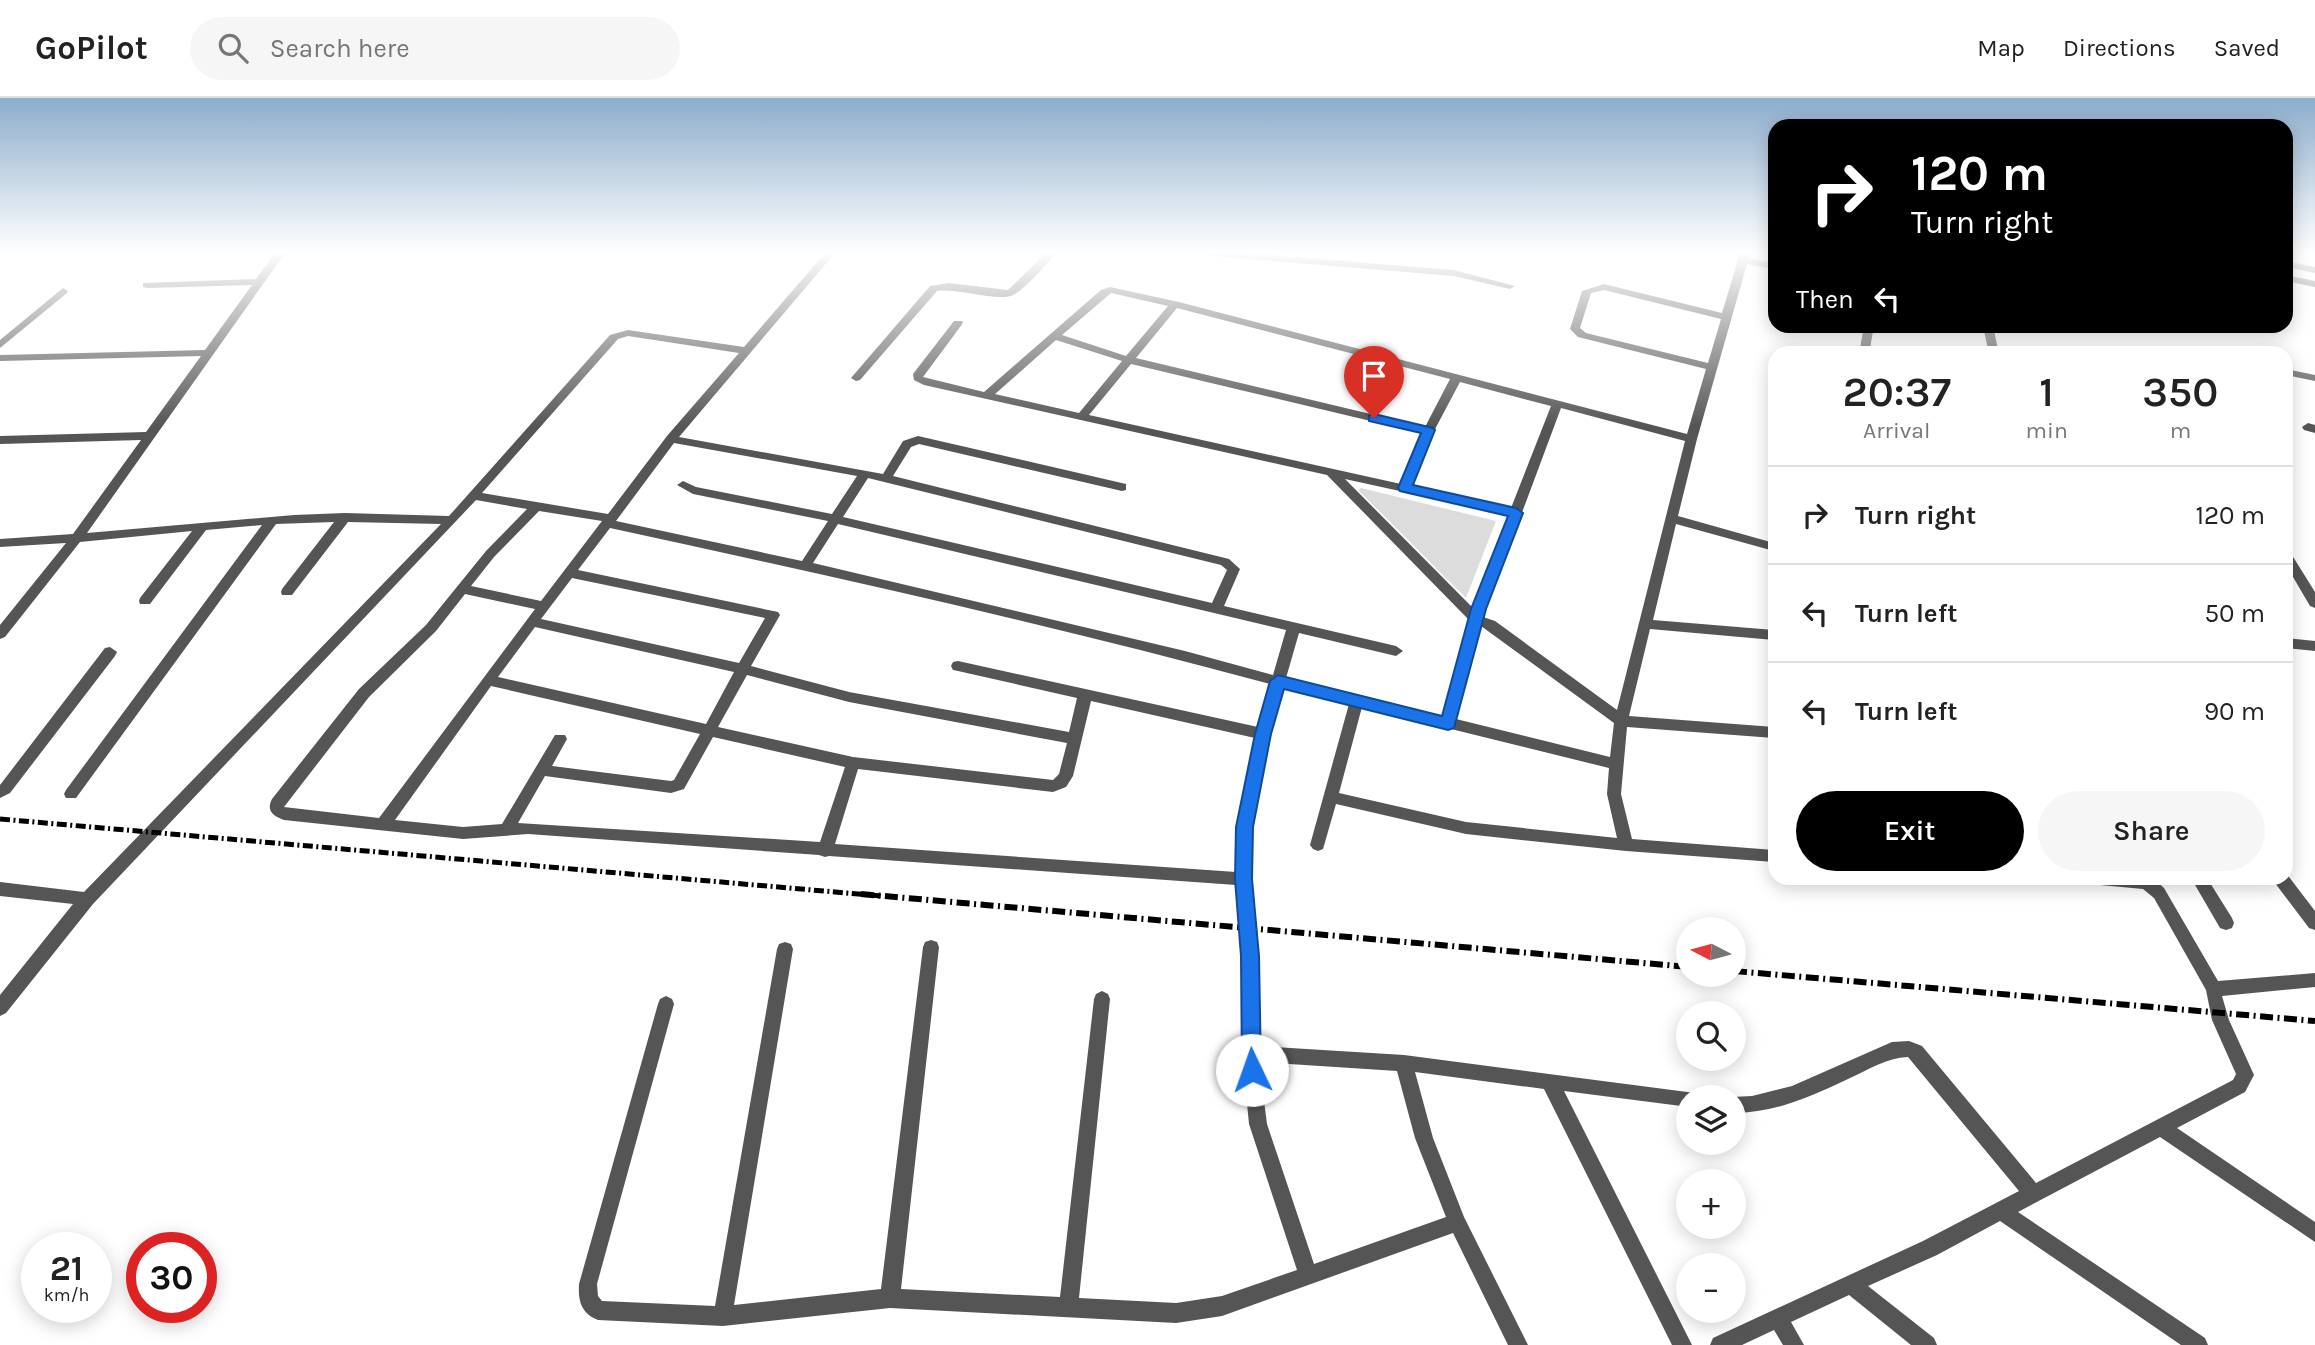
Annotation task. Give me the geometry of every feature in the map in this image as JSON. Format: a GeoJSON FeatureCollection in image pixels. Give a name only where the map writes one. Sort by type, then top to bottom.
{"type":"FeatureCollection","features":[{"type":"Feature","properties":{"kind":"street"},"geometry":{"type":"LineString","coordinates":[[0,345],[39,311]]}},
{"type":"Feature","properties":{"kind":"street"},"geometry":{"type":"LineString","coordinates":[[0,634],[75,540],[146,436],[238,311]]}},
{"type":"Feature","properties":{"kind":"street"},"geometry":{"type":"LineString","coordinates":[[383,824],[488,680],[671,439],[780,311]]}},
{"type":"Feature","properties":{"kind":"street"},"geometry":{"type":"LineString","coordinates":[[856,378],[914,311]]}},
{"type":"Feature","properties":{"kind":"street"},"geometry":{"type":"LineString","coordinates":[[987,395],[1083,311]]}},
{"type":"Feature","properties":{"kind":"street"},"geometry":{"type":"LineString","coordinates":[[1082,416],[1169,311]]}},
{"type":"Feature","properties":{"kind":"street"},"geometry":{"type":"LineString","coordinates":[[1203,311],[1691,439]]}},
{"type":"Feature","properties":{"kind":"street"},"geometry":{"type":"LineString","coordinates":[[1581,311],[1575,329],[1582,335],[1712,367]]}},
{"type":"Feature","properties":{"kind":"street"},"geometry":{"type":"LineString","coordinates":[[1702,311],[1725,317]]}},
{"type":"Feature","properties":{"kind":"street"},"geometry":{"type":"LineString","coordinates":[[1626,845],[1614,794],[1621,721],[1691,439],[1727,311]]}},
{"type":"Feature","properties":{"kind":"street"},"geometry":{"type":"LineString","coordinates":[[958,323],[918,374],[918,378],[1516,513]]}},
{"type":"Feature","properties":{"kind":"street"},"geometry":{"type":"LineString","coordinates":[[0,1007],[88,899],[452,520],[614,337],[628,333],[746,351]]}},
{"type":"Feature","properties":{"kind":"street"},"geometry":{"type":"LineString","coordinates":[[1054,336],[1129,360],[1428,430]]}},
{"type":"Feature","properties":{"kind":"street"},"geometry":{"type":"LineString","coordinates":[[0,358],[207,353]]}},
{"type":"Feature","properties":{"kind":"street"},"geometry":{"type":"LineString","coordinates":[[2293,373],[2315,378]]}},
{"type":"Feature","properties":{"kind":"street"},"geometry":{"type":"LineString","coordinates":[[1405,488],[1428,430],[1457,377]]}},
{"type":"Feature","properties":{"kind":"street"},"geometry":{"type":"LineString","coordinates":[[1448,723],[1476,619],[1557,404]]}},
{"type":"Feature","properties":{"kind":"street"},"geometry":{"type":"LineString","coordinates":[[0,440],[146,436]]}},
{"type":"Feature","properties":{"kind":"street"},"geometry":{"type":"LineString","coordinates":[[671,439],[865,473],[1225,562],[1234,569],[1217,607]]}},
{"type":"Feature","properties":{"kind":"street"},"geometry":{"type":"LineString","coordinates":[[886,478],[907,443],[918,440],[1122,488]]}},
{"type":"Feature","properties":{"kind":"street"},"geometry":{"type":"LineString","coordinates":[[1331,472],[1476,619],[1490,624],[1621,721],[1768,733]]}},
{"type":"Feature","properties":{"kind":"street"},"geometry":{"type":"LineString","coordinates":[[805,566],[865,473]]}},
{"type":"Feature","properties":{"kind":"street"},"geometry":{"type":"LineString","coordinates":[[683,485],[693,490],[836,519],[1396,651]]}},
{"type":"Feature","properties":{"kind":"street"},"geometry":{"type":"LineString","coordinates":[[474,496],[608,521],[805,566],[1185,656],[1616,764]]}},
{"type":"Feature","properties":{"kind":"street"},"geometry":{"type":"LineString","coordinates":[[536,506],[495,548],[431,628],[364,693],[278,803],[277,810],[284,814],[463,833],[508,827],[1243,879]]}},
{"type":"Feature","properties":{"kind":"street"},"geometry":{"type":"LineString","coordinates":[[0,543],[75,540],[272,520],[345,517],[452,520]]}},
{"type":"Feature","properties":{"kind":"street"},"geometry":{"type":"LineString","coordinates":[[287,592],[345,517]]}},
{"type":"Feature","properties":{"kind":"street"},"geometry":{"type":"LineString","coordinates":[[1672,519],[1768,545]]}},
{"type":"Feature","properties":{"kind":"street"},"geometry":{"type":"LineString","coordinates":[[71,794],[272,520]]}},
{"type":"Feature","properties":{"kind":"street"},"geometry":{"type":"LineString","coordinates":[[145,601],[202,527]]}},
{"type":"Feature","properties":{"kind":"street"},"geometry":{"type":"LineString","coordinates":[[2293,567],[2315,603]]}},
{"type":"Feature","properties":{"kind":"street"},"geometry":{"type":"LineString","coordinates":[[541,770],[671,787],[680,785],[773,615],[569,573]]}},
{"type":"Feature","properties":{"kind":"street"},"geometry":{"type":"LineString","coordinates":[[462,589],[544,606]]}},
{"type":"Feature","properties":{"kind":"street"},"geometry":{"type":"LineString","coordinates":[[532,622],[742,669],[849,697],[1074,739]]}},
{"type":"Feature","properties":{"kind":"street"},"geometry":{"type":"LineString","coordinates":[[1645,624],[1768,634]]}},
{"type":"Feature","properties":{"kind":"street"},"geometry":{"type":"LineString","coordinates":[[1294,626],[1263,734],[1245,827],[1243,879],[1250,956],[1250,1053],[1258,1124],[1308,1273]]}},
{"type":"Feature","properties":{"kind":"street"},"geometry":{"type":"LineString","coordinates":[[2293,644],[2315,646]]}},
{"type":"Feature","properties":{"kind":"street"},"geometry":{"type":"LineString","coordinates":[[0,792],[110,652]]}},
{"type":"Feature","properties":{"kind":"street"},"geometry":{"type":"LineString","coordinates":[[958,666],[1263,734]]}},
{"type":"Feature","properties":{"kind":"street"},"geometry":{"type":"LineString","coordinates":[[488,680],[853,763],[1053,786],[1061,783],[1066,776],[1085,695]]}},
{"type":"Feature","properties":{"kind":"street"},"geometry":{"type":"LineString","coordinates":[[1318,845],[1357,701]]}},
{"type":"Feature","properties":{"kind":"street"},"geometry":{"type":"LineString","coordinates":[[508,827],[560,739]]}},
{"type":"Feature","properties":{"kind":"street"},"geometry":{"type":"LineString","coordinates":[[825,851],[853,763]]}},
{"type":"Feature","properties":{"kind":"street"},"geometry":{"type":"LineString","coordinates":[[1332,797],[1466,828],[1626,845],[1768,856]]}},
{"type":"Feature","properties":{"kind":"street"},"geometry":{"type":"LineString","coordinates":[[1720,1345],[1930,1248],[2239,1086],[2245,1075],[2239,1055],[2216,1005],[2214,989],[2159,893],[2149,885]]}},
{"type":"Feature","properties":{"kind":"street"},"geometry":{"type":"LineString","coordinates":[[2203,885],[2227,923]]}},
{"type":"Feature","properties":{"kind":"street"},"geometry":{"type":"LineString","coordinates":[[2285,885],[2315,923]]}},
{"type":"Feature","properties":{"kind":"street"},"geometry":{"type":"LineString","coordinates":[[0,889],[88,899]]}},
{"type":"Feature","properties":{"kind":"street"},"geometry":{"type":"LineString","coordinates":[[890,1298],[931,947]]}},
{"type":"Feature","properties":{"kind":"street"},"geometry":{"type":"LineString","coordinates":[[723,1316],[785,949]]}},
{"type":"Feature","properties":{"kind":"street"},"geometry":{"type":"LineString","coordinates":[[2214,989],[2315,980]]}},
{"type":"Feature","properties":{"kind":"street"},"geometry":{"type":"LineString","coordinates":[[1068,1307],[1102,999]]}},
{"type":"Feature","properties":{"kind":"street"},"geometry":{"type":"LineString","coordinates":[[666,1004],[588,1284],[589,1300],[598,1310],[723,1316],[890,1298],[1176,1313],[1222,1306],[1308,1273],[1457,1222]]}},
{"type":"Feature","properties":{"kind":"street"},"geometry":{"type":"LineString","coordinates":[[1746,1105],[1759,1106],[1779,1100],[1892,1050],[1909,1049],[1916,1052],[2034,1194]]}},
{"type":"Feature","properties":{"kind":"street"},"geometry":{"type":"LineString","coordinates":[[1250,1053],[1404,1063],[1676,1097]]}},
{"type":"Feature","properties":{"kind":"street"},"geometry":{"type":"LineString","coordinates":[[1404,1063],[1424,1138],[1457,1222],[1518,1345]]}},
{"type":"Feature","properties":{"kind":"street"},"geometry":{"type":"LineString","coordinates":[[1550,1082],[1682,1345]]}},
{"type":"Feature","properties":{"kind":"street"},"geometry":{"type":"LineString","coordinates":[[2161,1127],[2315,1233]]}},
{"type":"Feature","properties":{"kind":"street"},"geometry":{"type":"LineString","coordinates":[[2001,1211],[2198,1345]]}},
{"type":"Feature","properties":{"kind":"street"},"geometry":{"type":"LineString","coordinates":[[1850,1284],[1927,1345]]}},
{"type":"Feature","properties":{"kind":"street"},"geometry":{"type":"LineString","coordinates":[[1777,1318],[1794,1345]]}},
{"type":"Feature","properties":{"kind":"shaded area"},"geometry":{"type":"Polygon","coordinates":[[[1361,488],[1496,521],[1466,598],[1358,490],[1361,488]]]}},
{"type":"Feature","properties":{"kind":"railway"},"geometry":{"type":"LineString","coordinates":[[0,819],[881,896]]}},
{"type":"Feature","properties":{"kind":"railway"},"geometry":{"type":"LineString","coordinates":[[861,894],[1676,966]]}},
{"type":"Feature","properties":{"kind":"railway"},"geometry":{"type":"LineString","coordinates":[[1746,972],[2315,1021]]}},
{"type":"Feature","properties":{"kind":"route"},"geometry":{"type":"LineString","coordinates":[[1252,1070],[1250,956],[1243,854],[1245,827],[1263,734],[1278,681],[1448,723],[1479,609],[1516,513],[1405,488],[1428,430],[1374,418]]}}]}
